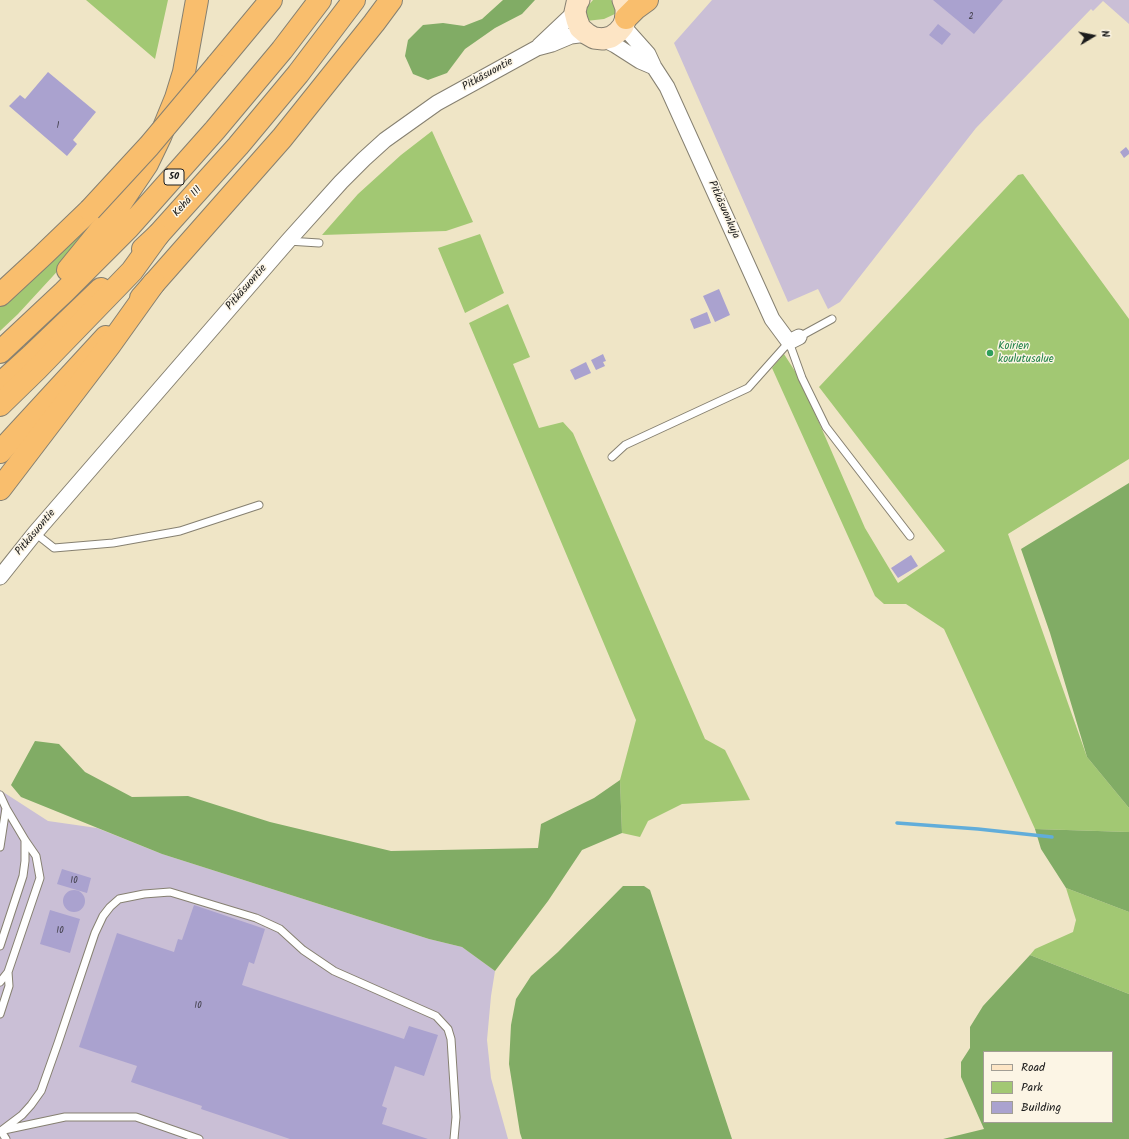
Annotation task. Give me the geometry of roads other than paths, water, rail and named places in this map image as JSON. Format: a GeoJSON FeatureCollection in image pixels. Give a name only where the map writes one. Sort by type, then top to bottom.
{"type":"FeatureCollection","features":[{"type":"Feature","properties":{"kind":"highway"},"geometry":{"type":"LineString","coordinates":[[6,346],[112,216],[147,164],[176,98],[184,72],[197,0]]}},
{"type":"Feature","properties":{"kind":"highway"},"geometry":{"type":"LineString","coordinates":[[0,295],[90,210],[149,146],[271,0]]}},
{"type":"Feature","properties":{"kind":"highway","name":"50"},"geometry":{"type":"LineString","coordinates":[[6,346],[64,292],[128,228],[215,130],[282,50],[320,0]]}},
{"type":"Feature","properties":{"kind":"highway","name":"Kehä III"},"geometry":{"type":"LineString","coordinates":[[0,384],[31,356],[117,272],[158,235],[233,152],[303,68],[354,0]]}},
{"type":"Feature","properties":{"kind":"highway"},"geometry":{"type":"LineString","coordinates":[[0,452],[154,283],[282,138],[391,0]]}},
{"type":"Feature","properties":{"kind":"highway"},"geometry":{"type":"LineString","coordinates":[[624,15],[647,0]]}},
{"type":"Feature","properties":{"kind":"highway"},"geometry":{"type":"LineString","coordinates":[[0,405],[37,370],[132,272],[158,235]]}},
{"type":"Feature","properties":{"kind":"highway"},"geometry":{"type":"LineString","coordinates":[[0,489],[109,346],[154,283]]}},
{"type":"Feature","properties":{"kind":"main road"},"geometry":{"type":"LineString","coordinates":[[577,4],[576,20],[580,28],[595,37],[611,37],[618,32],[624,15]]}},
{"type":"Feature","properties":{"kind":"street","name":"Pitkäsuontie"},"geometry":{"type":"LineString","coordinates":[[537,48],[577,4]]}},
{"type":"Feature","properties":{"kind":"street","name":"Pitkäsuonkuja"},"geometry":{"type":"LineString","coordinates":[[624,15],[674,100],[772,319],[794,340]]}},
{"type":"Feature","properties":{"kind":"street","name":"Pitkäsuontie"},"geometry":{"type":"LineString","coordinates":[[0,577],[35,533],[288,241],[341,182],[385,140],[437,103],[537,48],[552,44],[571,36],[595,37]]}},
{"type":"Feature","properties":{"kind":"street","name":"Pitkäsuonkuja"},"geometry":{"type":"LineString","coordinates":[[595,37],[654,67]]}},
{"type":"Feature","properties":{"kind":"lane"},"geometry":{"type":"LineString","coordinates":[[288,241],[319,243]]}},
{"type":"Feature","properties":{"kind":"lane"},"geometry":{"type":"LineString","coordinates":[[612,457],[625,445],[748,388],[794,340],[832,319]]}},
{"type":"Feature","properties":{"kind":"lane"},"geometry":{"type":"LineString","coordinates":[[794,340],[802,378],[826,427],[910,536]]}},
{"type":"Feature","properties":{"kind":"lane"},"geometry":{"type":"LineString","coordinates":[[35,533],[54,548],[113,544],[180,531],[259,505]]}},
{"type":"Feature","properties":{"kind":"lane"},"geometry":{"type":"LineString","coordinates":[[0,795],[6,808],[36,856],[40,878],[8,972],[0,982]]}},
{"type":"Feature","properties":{"kind":"lane"},"geometry":{"type":"LineString","coordinates":[[0,847],[6,808]]}},
{"type":"Feature","properties":{"kind":"lane"},"geometry":{"type":"LineString","coordinates":[[0,946],[23,876],[25,840]]}},
{"type":"Feature","properties":{"kind":"lane"},"geometry":{"type":"LineString","coordinates":[[0,1131],[22,1115],[31,1106],[41,1091],[95,933],[103,916],[119,899],[144,894],[170,892],[256,918],[280,930],[303,950],[334,972],[436,1016],[448,1029],[451,1039],[456,1117],[454,1139]]}},
{"type":"Feature","properties":{"kind":"lane"},"geometry":{"type":"LineString","coordinates":[[0,1014],[9,986],[8,972]]}},
{"type":"Feature","properties":{"kind":"lane"},"geometry":{"type":"LineString","coordinates":[[0,1131],[65,1117],[136,1117],[199,1139]]}},
{"type":"Feature","properties":{"kind":"lane"},"geometry":{"type":"LineString","coordinates":[[0,1131],[6,1139]]}},
{"type":"Feature","properties":{"kind":"waterway"},"geometry":{"type":"LineString","coordinates":[[897,823],[978,829],[1052,837]]}},
{"type":"Feature","properties":{"kind":"place","name":"Koirien koulutusalue"},"geometry":{"type":"Point","coordinates":[990,353]}}]}
